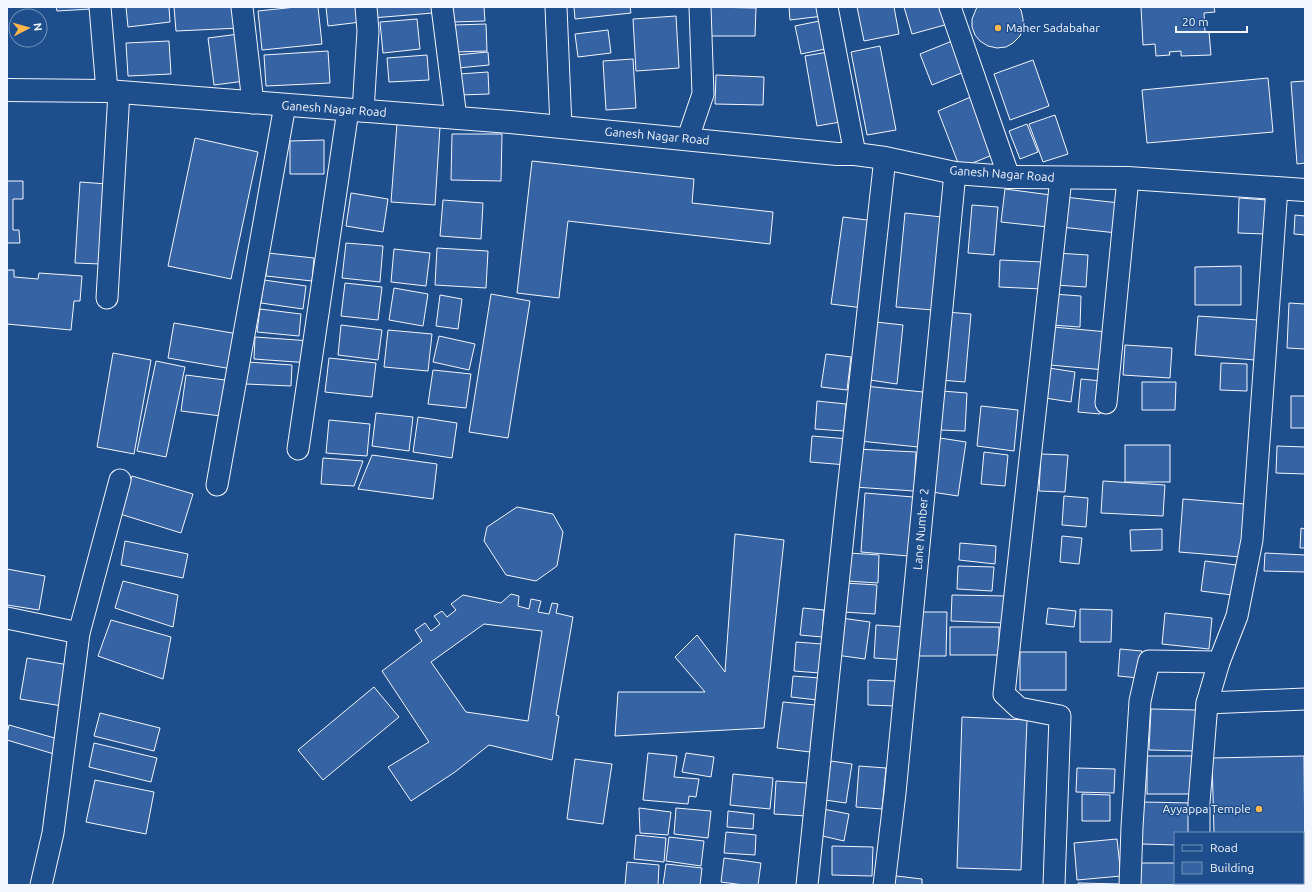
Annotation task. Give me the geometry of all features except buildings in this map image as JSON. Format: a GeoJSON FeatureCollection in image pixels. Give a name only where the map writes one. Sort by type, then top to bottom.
{"type":"FeatureCollection","features":[{"type":"Feature","properties":{"kind":"street"},"geometry":{"type":"LineString","coordinates":[[100,7],[113,91],[107,298]]}},
{"type":"Feature","properties":{"kind":"street"},"geometry":{"type":"LineString","coordinates":[[242,7],[253,102]]}},
{"type":"Feature","properties":{"kind":"street"},"geometry":{"type":"LineString","coordinates":[[298,449],[356,110],[368,31],[366,7]]}},
{"type":"Feature","properties":{"kind":"street"},"geometry":{"type":"LineString","coordinates":[[442,7],[456,118]]}},
{"type":"Feature","properties":{"kind":"street"},"geometry":{"type":"LineString","coordinates":[[556,7],[561,127]]}},
{"type":"Feature","properties":{"kind":"street"},"geometry":{"type":"LineString","coordinates":[[688,138],[703,94],[700,7]]}},
{"type":"Feature","properties":{"kind":"street"},"geometry":{"type":"LineString","coordinates":[[828,7],[855,154]]}},
{"type":"Feature","properties":{"kind":"street"},"geometry":{"type":"LineString","coordinates":[[950,7],[1009,177]]}},
{"type":"Feature","properties":{"kind":"street","name":"Ganesh Nagar Road"},"geometry":{"type":"LineString","coordinates":[[7,90],[113,91],[688,138],[837,154],[855,154],[885,158],[955,173],[1009,177],[1128,178],[1305,190]]}},
{"type":"Feature","properties":{"kind":"street"},"geometry":{"type":"LineString","coordinates":[[217,485],[285,105]]}},
{"type":"Feature","properties":{"kind":"street"},"geometry":{"type":"LineString","coordinates":[[807,885],[845,517],[885,158]]}},
{"type":"Feature","properties":{"kind":"street","name":"Lane Number 2"},"geometry":{"type":"LineString","coordinates":[[884,885],[895,793],[955,173]]}},
{"type":"Feature","properties":{"kind":"street"},"geometry":{"type":"LineString","coordinates":[[1054,885],[1060,716],[1019,708],[1004,694],[1061,178]]}},
{"type":"Feature","properties":{"kind":"street"},"geometry":{"type":"LineString","coordinates":[[1106,403],[1128,178]]}},
{"type":"Feature","properties":{"kind":"street"},"geometry":{"type":"LineString","coordinates":[[1200,832],[1199,803],[1207,703],[1219,662],[1237,616],[1252,540],[1277,188]]}},
{"type":"Feature","properties":{"kind":"street"},"geometry":{"type":"LineString","coordinates":[[41,885],[52,833],[79,633],[120,480]]}},
{"type":"Feature","properties":{"kind":"street"},"geometry":{"type":"LineString","coordinates":[[7,618],[79,633]]}},
{"type":"Feature","properties":{"kind":"street"},"geometry":{"type":"LineString","coordinates":[[1130,885],[1132,819],[1140,701],[1149,661],[1219,662]]}},
{"type":"Feature","properties":{"kind":"street"},"geometry":{"type":"LineString","coordinates":[[1207,703],[1305,699]]}},
{"type":"Feature","properties":{"kind":"place","name":"Maher Sadabahar"},"geometry":{"type":"Point","coordinates":[998,28]}},
{"type":"Feature","properties":{"kind":"place","name":"Ayyappa Temple"},"geometry":{"type":"Point","coordinates":[1259,809]}}]}
